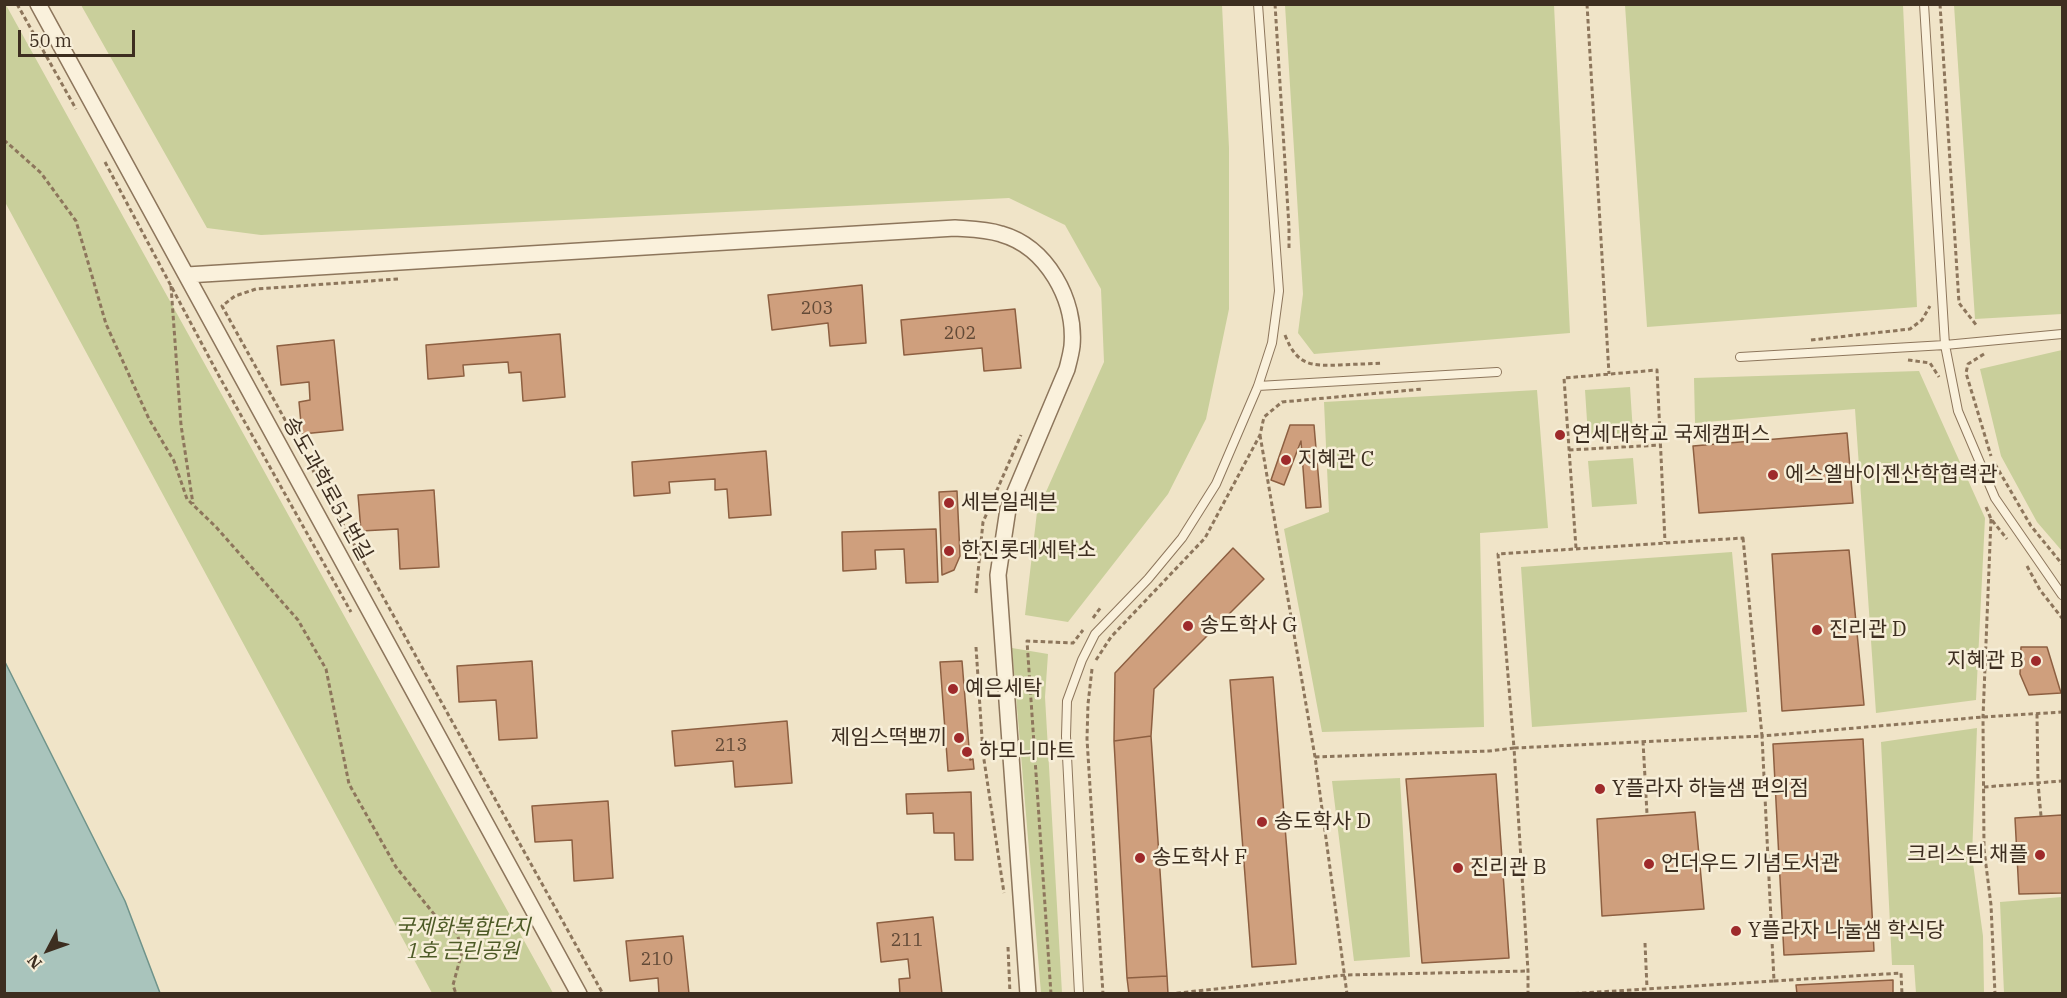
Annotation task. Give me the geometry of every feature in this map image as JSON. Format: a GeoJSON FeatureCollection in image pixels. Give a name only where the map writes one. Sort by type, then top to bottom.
{"type":"FeatureCollection","features":[{"type":"Feature","properties":{"kind":"street","name":"송도과학로51번길"},"geometry":{"type":"LineString","coordinates":[[38,4],[579,993]]}},
{"type":"Feature","properties":{"kind":"street"},"geometry":{"type":"LineString","coordinates":[[187,276],[955,228],[1002,234],[1024,244],[1041,259],[1055,277],[1066,297],[1071,322],[1072,346],[1067,369],[1008,509],[998,575],[1028,993]]}},
{"type":"Feature","properties":{"kind":"lane"},"geometry":{"type":"LineString","coordinates":[[1079,993],[1066,736],[1067,701],[1082,660],[1095,634],[1148,579],[1182,538],[1216,484],[1258,386],[1272,343],[1278,291],[1258,4]]}},
{"type":"Feature","properties":{"kind":"lane"},"geometry":{"type":"LineString","coordinates":[[1924,4],[1946,345],[1958,411],[1995,498],[2062,595]]}},
{"type":"Feature","properties":{"kind":"lane"},"geometry":{"type":"LineString","coordinates":[[1740,357],[1946,345],[2062,334]]}},
{"type":"Feature","properties":{"kind":"lane"},"geometry":{"type":"LineString","coordinates":[[1258,386],[1497,372]]}},
{"type":"Feature","properties":{"kind":"path"},"geometry":{"type":"LineString","coordinates":[[1275,4],[1289,258]]}},
{"type":"Feature","properties":{"kind":"path"},"geometry":{"type":"LineString","coordinates":[[1587,4],[1608,374]]}},
{"type":"Feature","properties":{"kind":"path"},"geometry":{"type":"LineString","coordinates":[[1940,4],[1959,303],[1977,326]]}},
{"type":"Feature","properties":{"kind":"path"},"geometry":{"type":"LineString","coordinates":[[4,140],[41,173],[76,221],[106,324],[149,419],[174,461],[187,499],[216,527],[298,620],[326,669],[349,784],[396,867],[438,919],[457,933],[462,952],[453,986],[456,993]]}},
{"type":"Feature","properties":{"kind":"path"},"geometry":{"type":"LineString","coordinates":[[399,279],[256,289],[235,296],[222,306],[603,993]]}},
{"type":"Feature","properties":{"kind":"path"},"geometry":{"type":"LineString","coordinates":[[171,285],[181,425],[193,506]]}},
{"type":"Feature","properties":{"kind":"path"},"geometry":{"type":"LineString","coordinates":[[1804,341],[1910,329],[1922,320],[1931,304]]}},
{"type":"Feature","properties":{"kind":"path"},"geometry":{"type":"LineString","coordinates":[[1284,330],[1289,345],[1299,358],[1315,366],[1383,363]]}},
{"type":"Feature","properties":{"kind":"path"},"geometry":{"type":"LineString","coordinates":[[1984,354],[1968,364],[1966,373],[1992,460],[2031,526],[2062,564]]}},
{"type":"Feature","properties":{"kind":"path"},"geometry":{"type":"LineString","coordinates":[[1897,360],[1930,363],[1939,377],[1941,387]]}},
{"type":"Feature","properties":{"kind":"path"},"geometry":{"type":"LineString","coordinates":[[1576,548],[1564,378],[1657,370],[1665,542]]}},
{"type":"Feature","properties":{"kind":"path"},"geometry":{"type":"LineString","coordinates":[[1347,993],[1316,757],[1260,435],[1264,417],[1282,402],[1434,388]]}},
{"type":"Feature","properties":{"kind":"path"},"geometry":{"type":"LineString","coordinates":[[976,593],[983,522],[1024,429]]}},
{"type":"Feature","properties":{"kind":"path"},"geometry":{"type":"LineString","coordinates":[[1569,450],[1660,445]]}},
{"type":"Feature","properties":{"kind":"path"},"geometry":{"type":"LineString","coordinates":[[1982,498],[1991,519],[2011,543]]}},
{"type":"Feature","properties":{"kind":"path"},"geometry":{"type":"LineString","coordinates":[[1991,519],[1983,717],[1984,849],[1991,905],[1995,993]]}},
{"type":"Feature","properties":{"kind":"path"},"geometry":{"type":"LineString","coordinates":[[1528,993],[1514,747],[1498,554],[1743,538],[1761,736],[1774,981]]}},
{"type":"Feature","properties":{"kind":"path"},"geometry":{"type":"LineString","coordinates":[[2024,561],[2040,590],[2062,618]]}},
{"type":"Feature","properties":{"kind":"path"},"geometry":{"type":"LineString","coordinates":[[1051,993],[1027,641],[1072,643],[1101,607]]}},
{"type":"Feature","properties":{"kind":"path"},"geometry":{"type":"LineString","coordinates":[[976,647],[983,753],[1005,902]]}},
{"type":"Feature","properties":{"kind":"path"},"geometry":{"type":"LineString","coordinates":[[1088,704],[1087,739],[1103,993]]}},
{"type":"Feature","properties":{"kind":"path"},"geometry":{"type":"LineString","coordinates":[[1316,757],[1489,752],[1514,747],[1761,736],[2062,712]]}},
{"type":"Feature","properties":{"kind":"path"},"geometry":{"type":"LineString","coordinates":[[2037,714],[2041,816]]}},
{"type":"Feature","properties":{"kind":"path"},"geometry":{"type":"LineString","coordinates":[[1643,741],[1647,814]]}},
{"type":"Feature","properties":{"kind":"path"},"geometry":{"type":"LineString","coordinates":[[1984,787],[2062,782]]}},
{"type":"Feature","properties":{"kind":"path"},"geometry":{"type":"LineString","coordinates":[[1007,936],[1010,993]]}},
{"type":"Feature","properties":{"kind":"path"},"geometry":{"type":"LineString","coordinates":[[1645,943],[1647,988]]}},
{"type":"Feature","properties":{"kind":"path"},"geometry":{"type":"LineString","coordinates":[[1169,993],[1345,975],[1528,971]]}},
{"type":"Feature","properties":{"kind":"path"},"geometry":{"type":"LineString","coordinates":[[1567,993],[1901,974],[1902,993]]}},
{"type":"Feature","properties":{"kind":"path"},"geometry":{"type":"LineString","coordinates":[[1680,987],[1680,993]]}},
{"type":"Feature","properties":{"kind":"green space","name":"국제화복합단지 1호 근린공원"},"geometry":{"type":"Polygon","coordinates":[[[4,5],[553,993],[432,993],[5,202],[4,5]]]}},
{"type":"Feature","properties":{"kind":"green space"},"geometry":{"type":"Polygon","coordinates":[[[81,5],[1222,5],[1229,148],[1229,309],[1206,419],[1168,494],[1068,622],[1025,615],[1037,512],[1104,362],[1101,289],[1065,225],[1009,198],[261,235],[207,228],[81,5]]]}},
{"type":"Feature","properties":{"kind":"green space"},"geometry":{"type":"Polygon","coordinates":[[[1285,5],[1554,5],[1570,333],[1314,354],[1298,333],[1303,294],[1285,5]]]}},
{"type":"Feature","properties":{"kind":"green space"},"geometry":{"type":"Polygon","coordinates":[[[1625,5],[1903,5],[1917,307],[1647,327],[1625,5]]]}},
{"type":"Feature","properties":{"kind":"green space"},"geometry":{"type":"Polygon","coordinates":[[[1954,5],[2062,5],[2062,314],[1975,319],[1954,5]]]}},
{"type":"Feature","properties":{"kind":"green space"},"geometry":{"type":"Polygon","coordinates":[[[2062,350],[2062,551],[2037,522],[2001,456],[1980,369],[2062,350]]]}},
{"type":"Feature","properties":{"kind":"green space"},"geometry":{"type":"Polygon","coordinates":[[[1919,371],[1985,518],[1976,700],[1876,713],[1855,409],[1695,423],[1694,378],[1919,371]]]}},
{"type":"Feature","properties":{"kind":"green space"},"geometry":{"type":"Polygon","coordinates":[[[1630,387],[1633,433],[1588,436],[1585,390],[1630,387]]]}},
{"type":"Feature","properties":{"kind":"green space"},"geometry":{"type":"Polygon","coordinates":[[[1537,390],[1548,528],[1480,533],[1484,727],[1322,732],[1284,529],[1329,512],[1324,402],[1537,390]]]}},
{"type":"Feature","properties":{"kind":"green space"},"geometry":{"type":"Polygon","coordinates":[[[1633,458],[1637,504],[1592,507],[1588,461],[1633,458]]]}},
{"type":"Feature","properties":{"kind":"green space"},"geometry":{"type":"Polygon","coordinates":[[[1732,552],[1747,712],[1532,727],[1521,567],[1732,552]]]}},
{"type":"Feature","properties":{"kind":"green space"},"geometry":{"type":"Polygon","coordinates":[[[1012,648],[1048,654],[1045,697],[1062,993],[1041,993],[1012,648]]]}},
{"type":"Feature","properties":{"kind":"green space"},"geometry":{"type":"Polygon","coordinates":[[[1977,728],[1972,856],[1983,936],[1984,993],[1916,993],[1914,965],[1892,965],[1881,742],[1977,728]]]}},
{"type":"Feature","properties":{"kind":"green space"},"geometry":{"type":"Polygon","coordinates":[[[1400,778],[1410,957],[1354,961],[1332,781],[1400,778]]]}},
{"type":"Feature","properties":{"kind":"green space"},"geometry":{"type":"Polygon","coordinates":[[[2062,897],[2062,993],[2004,993],[2000,902],[2062,897]]]}},
{"type":"Feature","properties":{"kind":"water"},"geometry":{"type":"Polygon","coordinates":[[[4,660],[125,901],[160,993],[5,993],[4,660]]]}},
{"type":"Feature","properties":{"kind":"building"},"geometry":{"type":"Polygon","coordinates":[[[862,285],[866,343],[830,346],[828,323],[772,330],[768,295],[862,285]]]}},
{"type":"Feature","properties":{"kind":"building"},"geometry":{"type":"Polygon","coordinates":[[[1015,309],[1021,368],[984,371],[982,348],[904,355],[901,320],[1015,309]]]}},
{"type":"Feature","properties":{"kind":"building"},"geometry":{"type":"Polygon","coordinates":[[[560,334],[565,397],[523,401],[521,372],[509,373],[508,362],[463,365],[464,376],[428,379],[426,345],[560,334]]]}},
{"type":"Feature","properties":{"kind":"building"},"geometry":{"type":"Polygon","coordinates":[[[334,340],[343,430],[302,434],[299,402],[310,400],[309,382],[281,385],[277,346],[334,340]]]}},
{"type":"Feature","properties":{"kind":"building","name":"지혜관 C"},"geometry":{"type":"Polygon","coordinates":[[[1290,425],[1314,425],[1321,507],[1306,508],[1301,441],[1284,485],[1271,480],[1290,425]]]}},
{"type":"Feature","properties":{"kind":"building","name":"에스엘바이젠산학협력관"},"geometry":{"type":"Polygon","coordinates":[[[1847,433],[1853,503],[1699,513],[1693,446],[1847,433]]]}},
{"type":"Feature","properties":{"kind":"building"},"geometry":{"type":"Polygon","coordinates":[[[766,451],[771,515],[729,518],[727,489],[715,490],[715,479],[669,482],[670,493],[634,496],[632,462],[766,451]]]}},
{"type":"Feature","properties":{"kind":"building"},"geometry":{"type":"Polygon","coordinates":[[[434,490],[439,567],[400,569],[398,529],[361,531],[358,495],[434,490]]]}},
{"type":"Feature","properties":{"kind":"building"},"geometry":{"type":"Polygon","coordinates":[[[957,491],[960,556],[954,570],[942,575],[939,492],[957,491]]]}},
{"type":"Feature","properties":{"kind":"building"},"geometry":{"type":"Polygon","coordinates":[[[936,529],[938,582],[906,583],[904,549],[875,550],[876,569],[843,571],[842,532],[936,529]]]}},
{"type":"Feature","properties":{"kind":"building","name":"송도학사 G"},"geometry":{"type":"Polygon","coordinates":[[[1233,548],[1264,579],[1154,689],[1151,736],[1114,741],[1115,673],[1233,548]]]}},
{"type":"Feature","properties":{"kind":"building","name":"진리관 D"},"geometry":{"type":"Polygon","coordinates":[[[1849,550],[1864,705],[1782,711],[1772,554],[1849,550]]]}},
{"type":"Feature","properties":{"kind":"building","name":"지혜관 B"},"geometry":{"type":"Polygon","coordinates":[[[2021,647],[2047,647],[2061,693],[2029,695],[2020,674],[2021,647]]]}},
{"type":"Feature","properties":{"kind":"building"},"geometry":{"type":"Polygon","coordinates":[[[532,661],[537,738],[499,740],[496,700],[459,702],[457,666],[532,661]]]}},
{"type":"Feature","properties":{"kind":"building"},"geometry":{"type":"Polygon","coordinates":[[[962,661],[970,760],[973,759],[974,769],[948,771],[940,662],[962,661]]]}},
{"type":"Feature","properties":{"kind":"building","name":"송도학사 D"},"geometry":{"type":"Polygon","coordinates":[[[1273,677],[1296,964],[1252,967],[1230,680],[1273,677]]]}},
{"type":"Feature","properties":{"kind":"building"},"geometry":{"type":"Polygon","coordinates":[[[787,721],[792,783],[735,787],[733,761],[675,766],[672,731],[787,721]]]}},
{"type":"Feature","properties":{"kind":"building","name":"송도학사 F"},"geometry":{"type":"Polygon","coordinates":[[[1151,736],[1167,976],[1127,978],[1114,741],[1151,736]]]}},
{"type":"Feature","properties":{"kind":"building"},"geometry":{"type":"Polygon","coordinates":[[[1863,739],[1874,951],[1784,955],[1773,744],[1863,739]]]}},
{"type":"Feature","properties":{"kind":"building","name":"진리관 B"},"geometry":{"type":"Polygon","coordinates":[[[1496,774],[1509,958],[1422,963],[1406,779],[1496,774]]]}},
{"type":"Feature","properties":{"kind":"building"},"geometry":{"type":"Polygon","coordinates":[[[971,792],[973,860],[955,860],[954,833],[934,833],[933,813],[907,814],[906,794],[971,792]]]}},
{"type":"Feature","properties":{"kind":"building"},"geometry":{"type":"Polygon","coordinates":[[[608,801],[613,878],[574,881],[572,840],[535,842],[532,806],[608,801]]]}},
{"type":"Feature","properties":{"kind":"building","name":"언더우드 기념도서관"},"geometry":{"type":"Polygon","coordinates":[[[1695,812],[1704,909],[1602,916],[1597,819],[1695,812]]]}},
{"type":"Feature","properties":{"kind":"building","name":"크리스틴 채플"},"geometry":{"type":"Polygon","coordinates":[[[2062,815],[2062,893],[2019,894],[2015,818],[2062,815]]]}},
{"type":"Feature","properties":{"kind":"building"},"geometry":{"type":"Polygon","coordinates":[[[933,917],[942,994],[900,994],[899,979],[910,978],[908,959],[881,962],[877,923],[933,917]]]}},
{"type":"Feature","properties":{"kind":"building"},"geometry":{"type":"Polygon","coordinates":[[[683,936],[689,994],[659,994],[658,978],[630,981],[626,941],[683,936]]]}},
{"type":"Feature","properties":{"kind":"building"},"geometry":{"type":"Polygon","coordinates":[[[1167,976],[1168,994],[1129,994],[1127,978],[1167,976]]]}},
{"type":"Feature","properties":{"kind":"building"},"geometry":{"type":"Polygon","coordinates":[[[1893,980],[1893,994],[1797,994],[1796,985],[1893,980]]]}},
{"type":"Feature","properties":{"kind":"place","name":"연세대학교 국제캠퍼스"},"geometry":{"type":"Point","coordinates":[1560,435]}},
{"type":"Feature","properties":{"kind":"place","name":"지혜관 C"},"geometry":{"type":"Point","coordinates":[1286,460]}},
{"type":"Feature","properties":{"kind":"place","name":"에스엘바이젠산학협력관"},"geometry":{"type":"Point","coordinates":[1773,475]}},
{"type":"Feature","properties":{"kind":"place","name":"세븐일레븐"},"geometry":{"type":"Point","coordinates":[949,503]}},
{"type":"Feature","properties":{"kind":"place","name":"한진롯데세탁소"},"geometry":{"type":"Point","coordinates":[949,551]}},
{"type":"Feature","properties":{"kind":"place","name":"송도학사 G"},"geometry":{"type":"Point","coordinates":[1188,626]}},
{"type":"Feature","properties":{"kind":"place","name":"진리관 D"},"geometry":{"type":"Point","coordinates":[1817,630]}},
{"type":"Feature","properties":{"kind":"place","name":"지혜관 B"},"geometry":{"type":"Point","coordinates":[2036,661]}},
{"type":"Feature","properties":{"kind":"place","name":"예은세탁"},"geometry":{"type":"Point","coordinates":[953,689]}},
{"type":"Feature","properties":{"kind":"place","name":"제임스떡뽀끼"},"geometry":{"type":"Point","coordinates":[959,738]}},
{"type":"Feature","properties":{"kind":"place","name":"하모니마트"},"geometry":{"type":"Point","coordinates":[967,752]}},
{"type":"Feature","properties":{"kind":"place","name":"Y플라자 하늘샘 편의점"},"geometry":{"type":"Point","coordinates":[1600,789]}},
{"type":"Feature","properties":{"kind":"place","name":"송도학사 D"},"geometry":{"type":"Point","coordinates":[1262,822]}},
{"type":"Feature","properties":{"kind":"place","name":"크리스틴 채플"},"geometry":{"type":"Point","coordinates":[2040,855]}},
{"type":"Feature","properties":{"kind":"place","name":"송도학사 F"},"geometry":{"type":"Point","coordinates":[1140,858]}},
{"type":"Feature","properties":{"kind":"place","name":"언더우드 기념도서관"},"geometry":{"type":"Point","coordinates":[1649,864]}},
{"type":"Feature","properties":{"kind":"place","name":"진리관 B"},"geometry":{"type":"Point","coordinates":[1458,868]}},
{"type":"Feature","properties":{"kind":"place","name":"Y플라자 나눌샘 학식당"},"geometry":{"type":"Point","coordinates":[1736,931]}}]}
